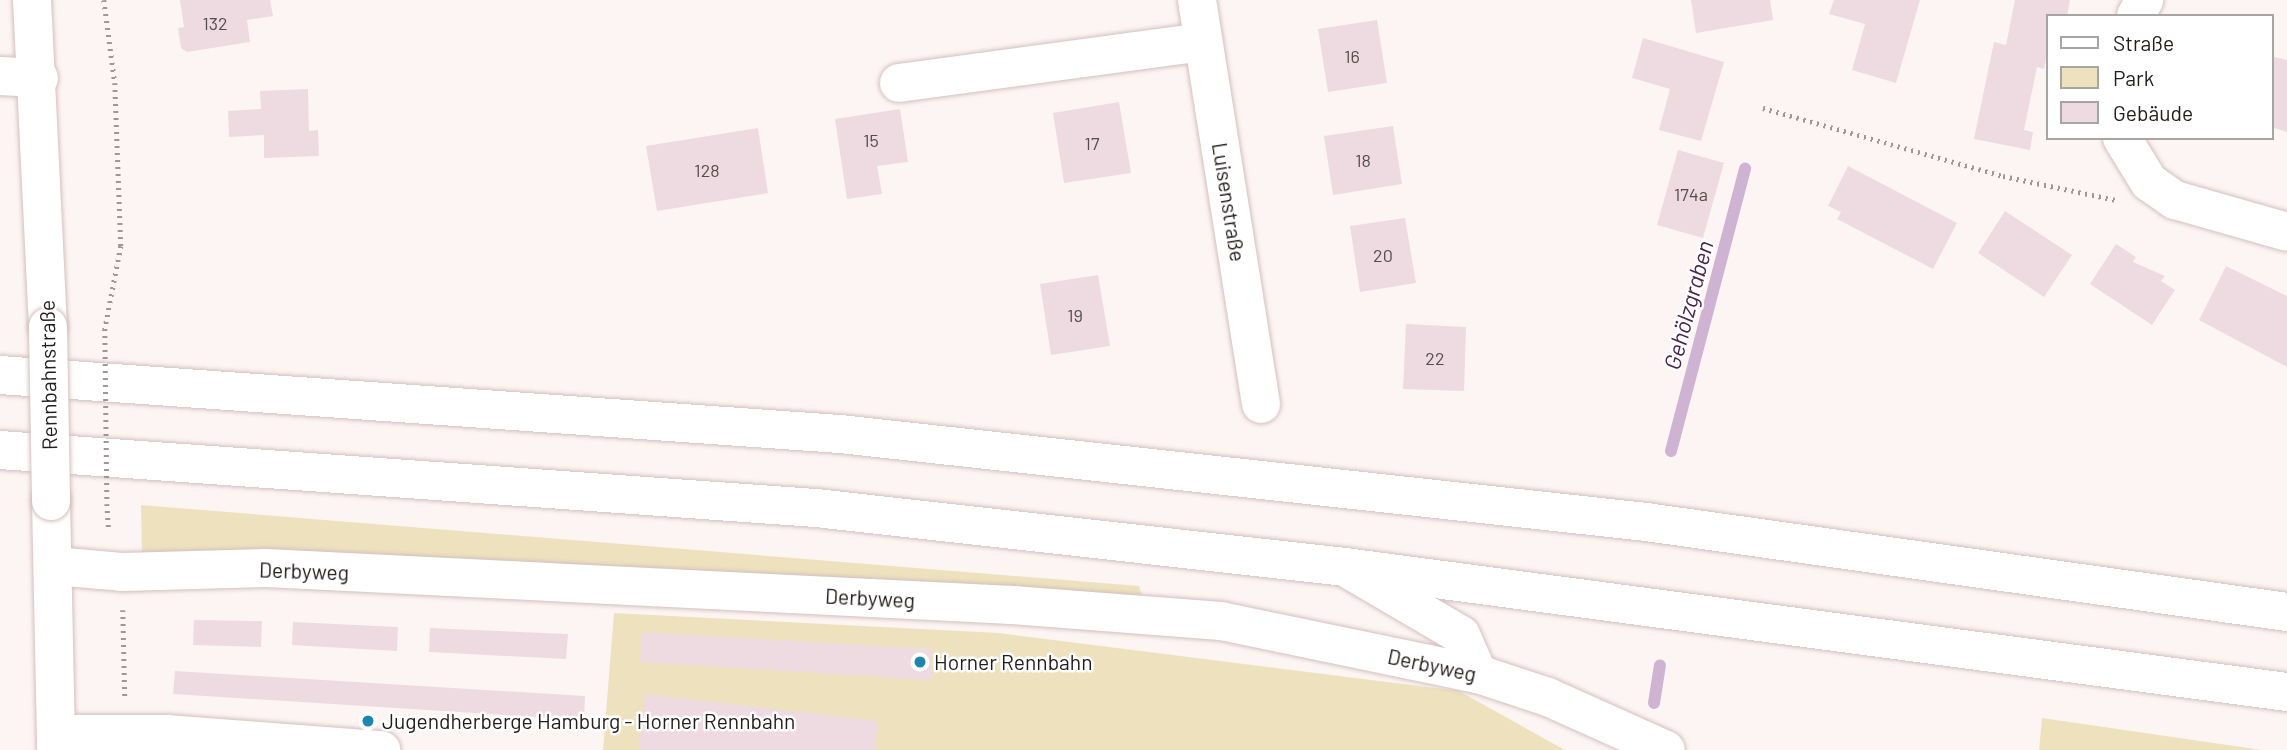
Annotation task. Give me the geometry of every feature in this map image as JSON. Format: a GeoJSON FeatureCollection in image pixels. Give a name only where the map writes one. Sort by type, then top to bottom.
{"type":"FeatureCollection","features":[{"type":"Feature","properties":{"kind":"main road","name":"Rennbahnstraße"},"geometry":{"type":"LineString","coordinates":[[32,0],[39,78],[48,327],[56,742]]}},
{"type":"Feature","properties":{"kind":"main road","name":"Luisenstraße"},"geometry":{"type":"LineString","coordinates":[[1197,0],[1261,404]]}},
{"type":"Feature","properties":{"kind":"main road"},"geometry":{"type":"LineString","coordinates":[[899,83],[1203,42]]}},
{"type":"Feature","properties":{"kind":"main road"},"geometry":{"type":"LineString","coordinates":[[0,76],[39,78]]}},
{"type":"Feature","properties":{"kind":"main road"},"geometry":{"type":"LineString","coordinates":[[2123,140],[2149,182],[2175,200],[2287,232]]}},
{"type":"Feature","properties":{"kind":"main road"},"geometry":{"type":"LineString","coordinates":[[0,375],[840,434],[1646,522],[2287,611]]}},
{"type":"Feature","properties":{"kind":"main road"},"geometry":{"type":"LineString","coordinates":[[0,450],[816,509],[1345,567],[2287,692]]}},
{"type":"Feature","properties":{"kind":"main road","name":"Derbyweg"},"geometry":{"type":"LineString","coordinates":[[54,566],[122,572],[266,568],[1012,605],[1221,621],[1478,674],[1548,697],[1667,750]]}},
{"type":"Feature","properties":{"kind":"main road"},"geometry":{"type":"LineString","coordinates":[[1345,567],[1461,635],[1478,674]]}},
{"type":"Feature","properties":{"kind":"main road"},"geometry":{"type":"LineString","coordinates":[[56,742],[125,734],[381,750]]}},
{"type":"Feature","properties":{"kind":"path"},"geometry":{"type":"LineString","coordinates":[[104,0],[115,83],[121,246],[105,329],[107,504]]}},
{"type":"Feature","properties":{"kind":"path"},"geometry":{"type":"LineString","coordinates":[[1763,108],[2016,179],[2134,204],[2175,200]]}},
{"type":"Feature","properties":{"kind":"path"},"geometry":{"type":"LineString","coordinates":[[122,597],[125,734]]}},
{"type":"Feature","properties":{"kind":"green space"},"geometry":{"type":"Polygon","coordinates":[[[141,505],[1139,586],[1144,603],[142,559],[141,505]]]}},
{"type":"Feature","properties":{"kind":"green space","name":"Horner Rennbahn"},"geometry":{"type":"Polygon","coordinates":[[[614,613],[999,633],[1459,691],[1565,750],[603,750],[614,613]]]}},
{"type":"Feature","properties":{"kind":"green space"},"geometry":{"type":"Polygon","coordinates":[[[2042,718],[2262,750],[2039,750],[2042,718]]]}},
{"type":"Feature","properties":{"kind":"building"},"geometry":{"type":"Polygon","coordinates":[[[180,0],[270,0],[273,16],[247,20],[250,42],[187,52],[181,48],[178,28],[184,27],[180,0]]]}},
{"type":"Feature","properties":{"kind":"building"},"geometry":{"type":"Polygon","coordinates":[[[1691,0],[1770,0],[1773,20],[1696,33],[1691,0]]]}},
{"type":"Feature","properties":{"kind":"building"},"geometry":{"type":"Polygon","coordinates":[[[1834,0],[1920,0],[1896,83],[1852,70],[1865,24],[1829,14],[1834,0]]]}},
{"type":"Feature","properties":{"kind":"building"},"geometry":{"type":"Polygon","coordinates":[[[2015,0],[2070,0],[2067,14],[2046,14],[2046,60],[2044,69],[2037,67],[2024,130],[2033,132],[2030,150],[1974,139],[1994,42],[2006,45],[2015,0]]]}},
{"type":"Feature","properties":{"kind":"building"},"geometry":{"type":"Polygon","coordinates":[[[1377,20],[1387,83],[1328,92],[1318,29],[1377,20]]]}},
{"type":"Feature","properties":{"kind":"building"},"geometry":{"type":"Polygon","coordinates":[[[1643,38],[1724,62],[1701,141],[1659,130],[1670,89],[1632,78],[1643,38]]]}},
{"type":"Feature","properties":{"kind":"building"},"geometry":{"type":"Polygon","coordinates":[[[2273,56],[2287,60],[2287,132],[2273,128],[2273,56]]]}},
{"type":"Feature","properties":{"kind":"building"},"geometry":{"type":"Polygon","coordinates":[[[308,89],[309,131],[318,130],[319,156],[264,158],[264,135],[229,137],[228,111],[261,109],[260,91],[308,89]]]}},
{"type":"Feature","properties":{"kind":"building"},"geometry":{"type":"Polygon","coordinates":[[[1119,102],[1131,173],[1064,183],[1053,113],[1119,102]]]}},
{"type":"Feature","properties":{"kind":"building"},"geometry":{"type":"Polygon","coordinates":[[[900,109],[908,162],[877,166],[882,194],[847,199],[835,119],[900,109]]]}},
{"type":"Feature","properties":{"kind":"building"},"geometry":{"type":"Polygon","coordinates":[[[1393,126],[1402,184],[1333,195],[1324,136],[1393,126]]]}},
{"type":"Feature","properties":{"kind":"building"},"geometry":{"type":"Polygon","coordinates":[[[758,128],[768,193],[657,211],[646,146],[758,128]]]}},
{"type":"Feature","properties":{"kind":"building"},"geometry":{"type":"Polygon","coordinates":[[[1678,150],[1724,163],[1703,238],[1657,225],[1678,150]]]}},
{"type":"Feature","properties":{"kind":"building"},"geometry":{"type":"Polygon","coordinates":[[[1848,166],[1957,223],[1933,269],[1837,219],[1841,212],[1828,206],[1848,166]]]}},
{"type":"Feature","properties":{"kind":"building"},"geometry":{"type":"Polygon","coordinates":[[[2005,211],[2072,255],[2044,297],[1978,253],[2005,211]]]}},
{"type":"Feature","properties":{"kind":"building"},"geometry":{"type":"Polygon","coordinates":[[[1405,218],[1416,283],[1360,292],[1350,226],[1405,218]]]}},
{"type":"Feature","properties":{"kind":"building"},"geometry":{"type":"Polygon","coordinates":[[[2116,244],[2136,257],[2133,262],[2165,276],[2161,281],[2175,290],[2152,325],[2090,284],[2116,244]]]}},
{"type":"Feature","properties":{"kind":"building"},"geometry":{"type":"Polygon","coordinates":[[[2226,266],[2287,296],[2287,367],[2199,320],[2226,266]]]}},
{"type":"Feature","properties":{"kind":"building"},"geometry":{"type":"Polygon","coordinates":[[[1098,275],[1110,346],[1051,355],[1040,284],[1098,275]]]}},
{"type":"Feature","properties":{"kind":"building"},"geometry":{"type":"Polygon","coordinates":[[[1406,324],[1466,327],[1464,391],[1403,389],[1406,324]]]}},
{"type":"Feature","properties":{"kind":"building"},"geometry":{"type":"Polygon","coordinates":[[[194,620],[262,621],[261,647],[193,645],[194,620]]]}},
{"type":"Feature","properties":{"kind":"building"},"geometry":{"type":"Polygon","coordinates":[[[293,622],[398,627],[397,651],[292,645],[293,622]]]}},
{"type":"Feature","properties":{"kind":"building"},"geometry":{"type":"Polygon","coordinates":[[[430,628],[568,634],[566,659],[429,652],[430,628]]]}},
{"type":"Feature","properties":{"kind":"building"},"geometry":{"type":"Polygon","coordinates":[[[641,632],[932,649],[931,680],[640,662],[641,632]]]}},
{"type":"Feature","properties":{"kind":"building"},"geometry":{"type":"Polygon","coordinates":[[[175,671],[585,696],[584,720],[173,694],[175,671]]]}},
{"type":"Feature","properties":{"kind":"building"},"geometry":{"type":"Polygon","coordinates":[[[645,694],[878,721],[875,750],[639,750],[645,694]]]}},
{"type":"Feature","properties":{"kind":"waterway","name":"Gehölzgraben"},"geometry":{"type":"LineString","coordinates":[[1671,451],[1745,169]]}},
{"type":"Feature","properties":{"kind":"waterway","name":"Gehölzgraben"},"geometry":{"type":"LineString","coordinates":[[1654,703],[1660,665]]}},
{"type":"Feature","properties":{"kind":"place","name":"Horner Rennbahn"},"geometry":{"type":"Point","coordinates":[920,662]}},
{"type":"Feature","properties":{"kind":"place","name":"Jugendherberge Hamburg - Horner Rennbahn"},"geometry":{"type":"Point","coordinates":[368,721]}}]}
